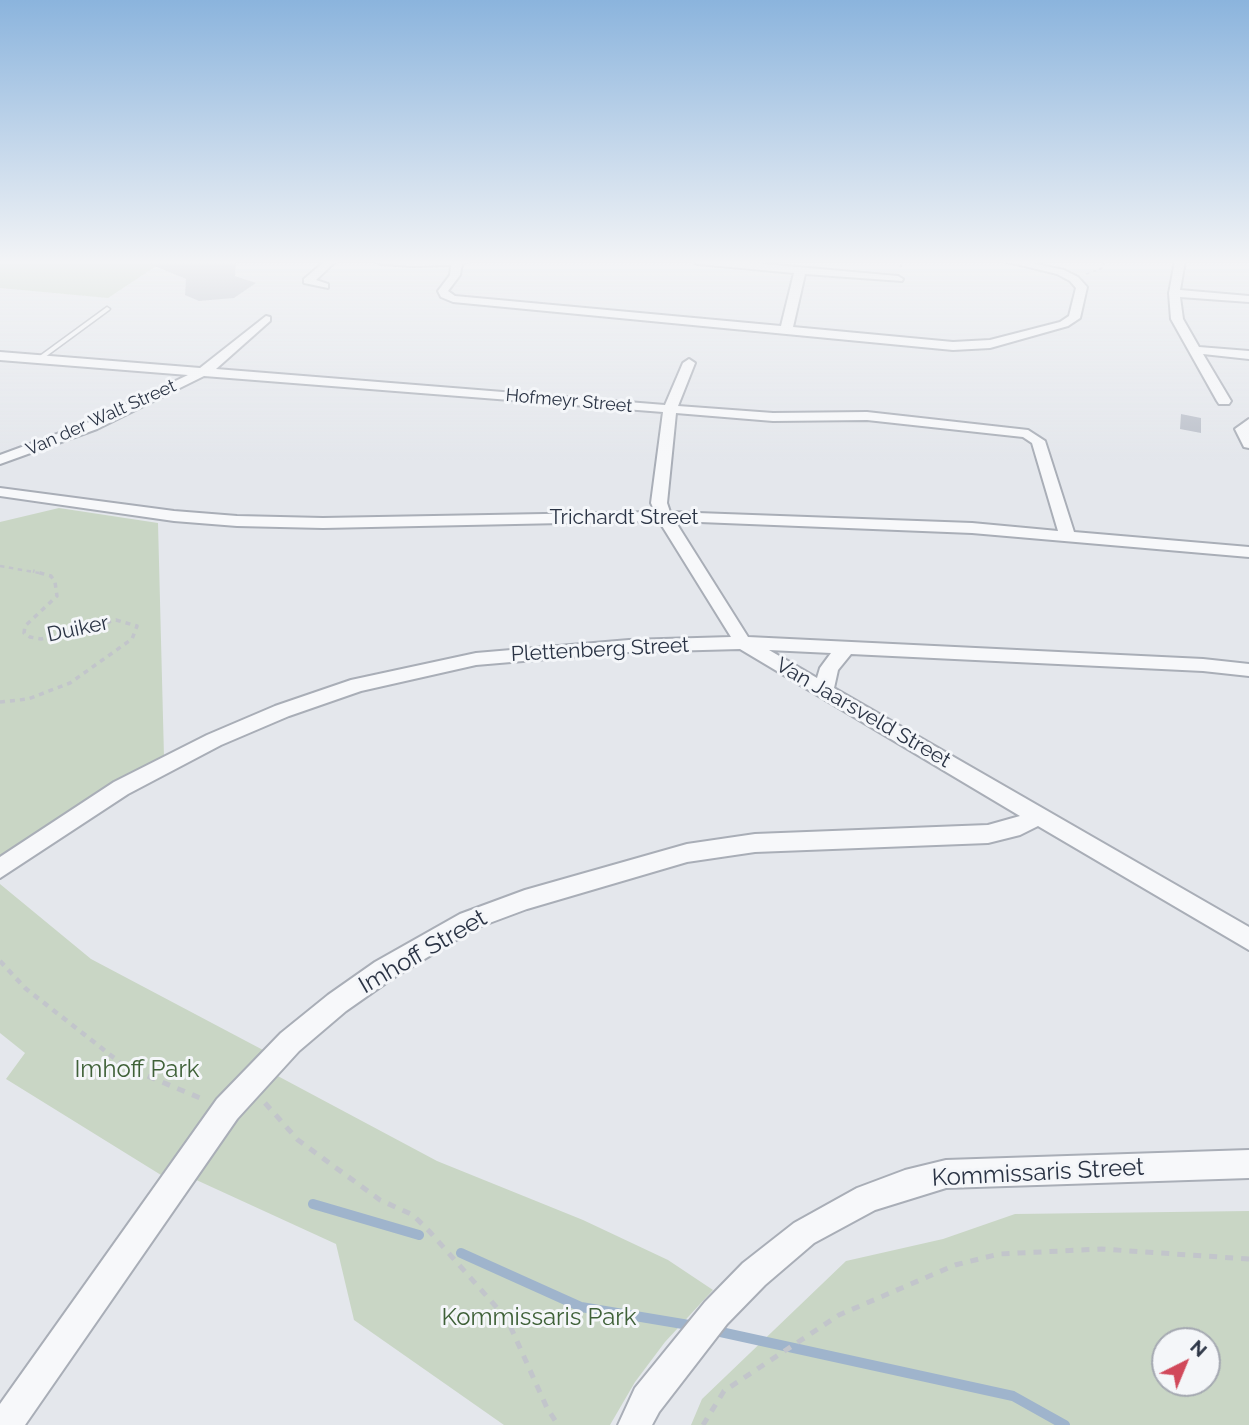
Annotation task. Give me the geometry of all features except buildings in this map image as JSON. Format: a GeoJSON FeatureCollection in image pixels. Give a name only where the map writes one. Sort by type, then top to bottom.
{"type":"FeatureCollection","features":[{"type":"Feature","properties":{"kind":"street","name":"Van der Walt Street"},"geometry":{"type":"LineString","coordinates":[[0,460],[104,420],[202,372],[214,365],[255,328]]}},
{"type":"Feature","properties":{"kind":"street"},"geometry":{"type":"LineString","coordinates":[[750,328],[976,347],[1047,328]]}},
{"type":"Feature","properties":{"kind":"street"},"geometry":{"type":"LineString","coordinates":[[1182,328],[1224,401]]}},
{"type":"Feature","properties":{"kind":"street"},"geometry":{"type":"LineString","coordinates":[[1194,350],[1249,355]]}},
{"type":"Feature","properties":{"kind":"street","name":"Hofmeyr Street"},"geometry":{"type":"LineString","coordinates":[[0,356],[773,417],[867,416],[1028,434],[1038,441],[1067,535]]}},
{"type":"Feature","properties":{"kind":"street","name":"Van Jaarsveld Street"},"geometry":{"type":"LineString","coordinates":[[690,363],[670,409],[659,492],[664,516],[743,643],[1249,939]]}},
{"type":"Feature","properties":{"kind":"street"},"geometry":{"type":"LineString","coordinates":[[1248,424],[1242,429],[1249,444]]}},
{"type":"Feature","properties":{"kind":"street","name":"Trichardt Street"},"geometry":{"type":"LineString","coordinates":[[0,492],[174,516],[237,521],[323,523],[664,516],[972,528],[1249,552]]}},
{"type":"Feature","properties":{"kind":"street","name":"Plettenberg Street"},"geometry":{"type":"LineString","coordinates":[[0,869],[88,809],[184,754],[282,711],[358,685],[436,666],[516,654],[743,643],[1249,670]]}},
{"type":"Feature","properties":{"kind":"street"},"geometry":{"type":"LineString","coordinates":[[824,690],[829,668],[846,648]]}},
{"type":"Feature","properties":{"kind":"street","name":"Imhoff Street"},"geometry":{"type":"LineString","coordinates":[[5,1425],[226,1109],[290,1042],[337,1003],[384,971],[468,921],[525,900],[687,853],[755,843],[988,834],[1020,826],[1038,816]]}},
{"type":"Feature","properties":{"kind":"street","name":"Kommissaris Street"},"geometry":{"type":"LineString","coordinates":[[635,1425],[647,1400],[716,1313],[778,1252],[804,1233],[867,1198],[905,1184],[946,1174],[1249,1164]]}},
{"type":"Feature","properties":{"kind":"lane"},"geometry":{"type":"LineString","coordinates":[[38,359],[81,328]]}},
{"type":"Feature","properties":{"kind":"path","name":"Duiker"},"geometry":{"type":"LineString","coordinates":[[0,566],[34,570],[51,576],[55,582],[57,596],[24,626],[24,633],[30,637],[41,639],[116,620],[136,626],[132,639],[69,683],[28,699],[0,702]]}},
{"type":"Feature","properties":{"kind":"path"},"geometry":{"type":"LineString","coordinates":[[0,961],[25,988],[127,1068],[226,1109]]}},
{"type":"Feature","properties":{"kind":"path"},"geometry":{"type":"LineString","coordinates":[[249,1085],[298,1140],[380,1200],[414,1215],[429,1231],[507,1319],[547,1408],[558,1425]]}},
{"type":"Feature","properties":{"kind":"path"},"geometry":{"type":"LineString","coordinates":[[703,1425],[724,1391],[839,1315],[956,1265],[999,1254],[1088,1250],[1249,1259]]}},
{"type":"Feature","properties":{"kind":"green space"},"geometry":{"type":"Polygon","coordinates":[[[59,508],[158,523],[164,757],[0,859],[0,522],[59,508]]]}},
{"type":"Feature","properties":{"kind":"green space","name":"Imhoff Park"},"geometry":{"type":"Polygon","coordinates":[[[0,884],[91,959],[263,1050],[195,1128],[161,1175],[6,1079],[25,1053],[0,1033],[0,884]]]}},
{"type":"Feature","properties":{"kind":"green space","name":"Kommissaris Park"},"geometry":{"type":"Polygon","coordinates":[[[274,1074],[437,1161],[583,1220],[668,1260],[713,1290],[665,1342],[635,1382],[610,1425],[504,1425],[354,1320],[336,1244],[192,1178],[274,1074]]]}},
{"type":"Feature","properties":{"kind":"green space"},"geometry":{"type":"Polygon","coordinates":[[[1249,1211],[1249,1425],[691,1425],[702,1399],[846,1261],[943,1239],[1015,1214],[1249,1211]]]}},
{"type":"Feature","properties":{"kind":"waterway"},"geometry":{"type":"LineString","coordinates":[[313,1204],[419,1235]]}},
{"type":"Feature","properties":{"kind":"waterway"},"geometry":{"type":"LineString","coordinates":[[461,1253],[581,1307],[695,1326]]}},
{"type":"Feature","properties":{"kind":"waterway"},"geometry":{"type":"LineString","coordinates":[[716,1331],[1013,1396],[1065,1425]]}}]}
